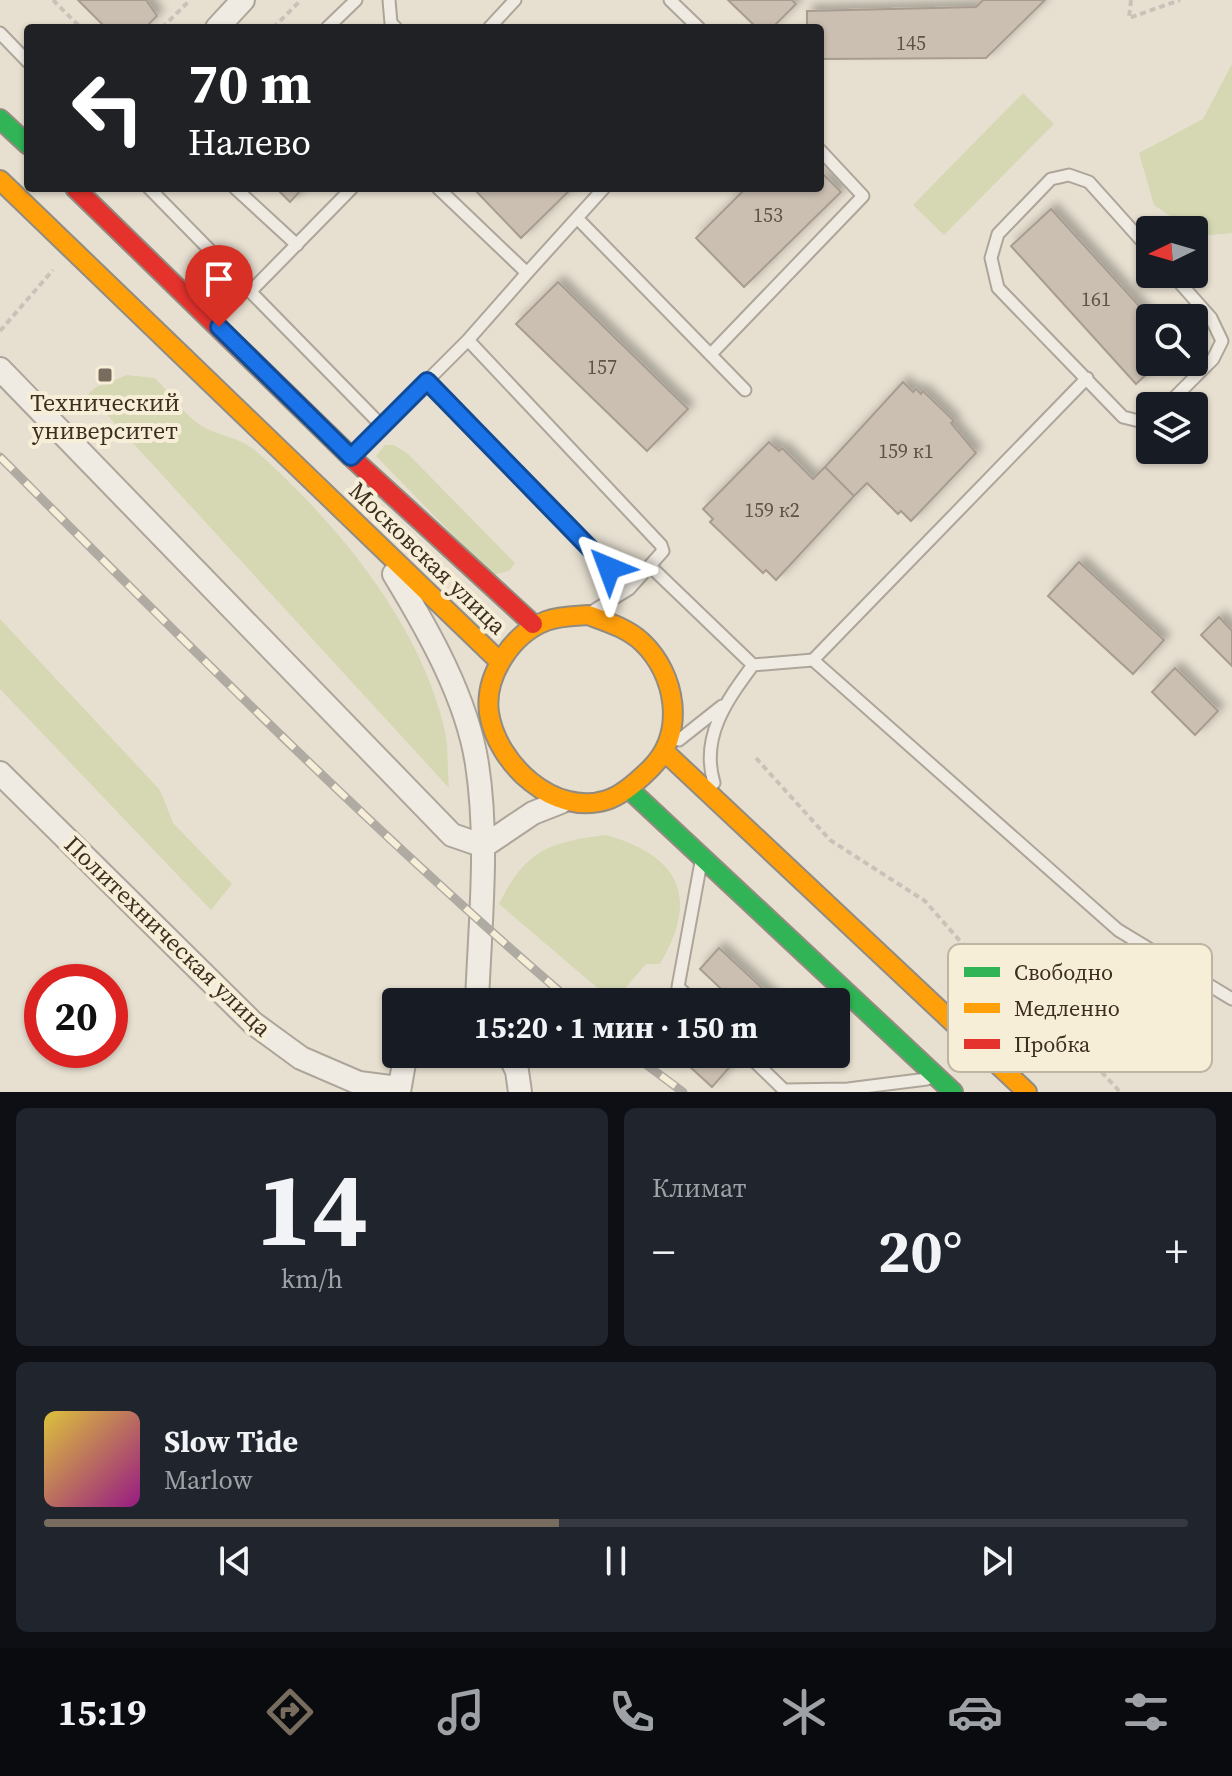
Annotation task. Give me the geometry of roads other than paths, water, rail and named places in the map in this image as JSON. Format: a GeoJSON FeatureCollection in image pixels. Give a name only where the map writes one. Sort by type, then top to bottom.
{"type":"FeatureCollection","features":[{"type":"Feature","properties":{"kind":"main road"},"geometry":{"type":"LineString","coordinates":[[0,119],[24,141]]}},
{"type":"Feature","properties":{"kind":"main road","name":"Московская улица"},"geometry":{"type":"LineString","coordinates":[[0,180],[498,660],[488,686],[486,707]]}},
{"type":"Feature","properties":{"kind":"main road","name":"Московская улица"},"geometry":{"type":"LineString","coordinates":[[79,192],[351,457],[533,624],[586,615]]}},
{"type":"Feature","properties":{"kind":"main road"},"geometry":{"type":"LineString","coordinates":[[486,707],[495,737],[508,761],[527,782],[561,802],[600,802],[630,790],[665,752],[672,731],[672,702],[665,672],[643,643],[616,625],[586,615]]}},
{"type":"Feature","properties":{"kind":"main road"},"geometry":{"type":"LineString","coordinates":[[498,660],[533,624]]}},
{"type":"Feature","properties":{"kind":"main road"},"geometry":{"type":"LineString","coordinates":[[665,752],[948,1018]]}},
{"type":"Feature","properties":{"kind":"main road"},"geometry":{"type":"LineString","coordinates":[[630,790],[953,1092]]}},
{"type":"Feature","properties":{"kind":"main road"},"geometry":{"type":"LineString","coordinates":[[1006,1072],[1027,1092]]}},
{"type":"Feature","properties":{"kind":"street"},"geometry":{"type":"LineString","coordinates":[[221,24],[243,0]]}},
{"type":"Feature","properties":{"kind":"street"},"geometry":{"type":"LineString","coordinates":[[0,369],[452,835],[484,846]]}},
{"type":"Feature","properties":{"kind":"street"},"geometry":{"type":"LineString","coordinates":[[371,535],[421,618],[460,708],[477,760],[484,846],[478,988]]}},
{"type":"Feature","properties":{"kind":"street"},"geometry":{"type":"LineString","coordinates":[[477,760],[486,707]]}},
{"type":"Feature","properties":{"kind":"street","name":"Политехническая улица"},"geometry":{"type":"LineString","coordinates":[[0,773],[253,1023],[301,1058],[359,1083],[399,1090]]}},
{"type":"Feature","properties":{"kind":"street"},"geometry":{"type":"LineString","coordinates":[[484,846],[533,813],[561,802]]}},
{"type":"Feature","properties":{"kind":"street"},"geometry":{"type":"LineString","coordinates":[[399,1090],[403,1068]]}},
{"type":"Feature","properties":{"kind":"street"},"geometry":{"type":"LineString","coordinates":[[516,1068],[520,1092]]}},
{"type":"Feature","properties":{"kind":"lane"},"geometry":{"type":"LineString","coordinates":[[331,24],[356,0]]}},
{"type":"Feature","properties":{"kind":"lane"},"geometry":{"type":"LineString","coordinates":[[389,0],[392,24]]}},
{"type":"Feature","properties":{"kind":"lane"},"geometry":{"type":"LineString","coordinates":[[493,24],[515,0]]}},
{"type":"Feature","properties":{"kind":"lane"},"geometry":{"type":"LineString","coordinates":[[670,0],[695,24]]}},
{"type":"Feature","properties":{"kind":"lane"},"geometry":{"type":"LineString","coordinates":[[0,33],[24,58]]}},
{"type":"Feature","properties":{"kind":"lane"},"geometry":{"type":"LineString","coordinates":[[711,354],[863,196],[824,154]]}},
{"type":"Feature","properties":{"kind":"lane"},"geometry":{"type":"LineString","coordinates":[[1136,234],[1089,182],[1069,175],[1051,179],[998,234],[991,258],[998,288],[1123,417],[1136,420]]}},
{"type":"Feature","properties":{"kind":"lane"},"geometry":{"type":"LineString","coordinates":[[153,192],[382,426]]}},
{"type":"Feature","properties":{"kind":"lane"},"geometry":{"type":"LineString","coordinates":[[239,192],[297,245]]}},
{"type":"Feature","properties":{"kind":"lane"},"geometry":{"type":"LineString","coordinates":[[250,292],[348,192]]}},
{"type":"Feature","properties":{"kind":"lane"},"geometry":{"type":"LineString","coordinates":[[442,192],[527,273]]}},
{"type":"Feature","properties":{"kind":"lane"},"geometry":{"type":"LineString","coordinates":[[351,457],[468,340],[600,192]]}},
{"type":"Feature","properties":{"kind":"lane"},"geometry":{"type":"LineString","coordinates":[[577,218],[745,390]]}},
{"type":"Feature","properties":{"kind":"lane"},"geometry":{"type":"LineString","coordinates":[[1180,392],[1213,359],[1222,341],[1211,318],[1184,288]]}},
{"type":"Feature","properties":{"kind":"lane"},"geometry":{"type":"LineString","coordinates":[[468,340],[661,545],[663,551],[629,589],[586,615]]}},
{"type":"Feature","properties":{"kind":"lane"},"geometry":{"type":"LineString","coordinates":[[665,752],[722,706],[753,665],[813,660],[1087,378]]}},
{"type":"Feature","properties":{"kind":"lane"},"geometry":{"type":"LineString","coordinates":[[427,381],[629,589]]}},
{"type":"Feature","properties":{"kind":"lane"},"geometry":{"type":"LineString","coordinates":[[650,566],[753,665]]}},
{"type":"Feature","properties":{"kind":"lane"},"geometry":{"type":"LineString","coordinates":[[813,660],[1118,930],[1141,944]]}},
{"type":"Feature","properties":{"kind":"lane"},"geometry":{"type":"LineString","coordinates":[[721,805],[711,772],[711,742],[722,706]]}},
{"type":"Feature","properties":{"kind":"lane"},"geometry":{"type":"LineString","coordinates":[[679,988],[702,858]]}},
{"type":"Feature","properties":{"kind":"lane"},"geometry":{"type":"LineString","coordinates":[[1212,987],[1232,999]]}},
{"type":"Feature","properties":{"kind":"lane"},"geometry":{"type":"LineString","coordinates":[[761,1068],[784,1090],[848,1089],[937,1078]]}},
{"type":"Feature","properties":{"kind":"railway"},"geometry":{"type":"LineString","coordinates":[[0,457],[352,803],[556,988]]}},
{"type":"Feature","properties":{"kind":"railway"},"geometry":{"type":"LineString","coordinates":[[651,1068],[683,1092]]}},
{"type":"Feature","properties":{"kind":"place","name":"Технический университет"},"geometry":{"type":"Point","coordinates":[105,375]}}]}
